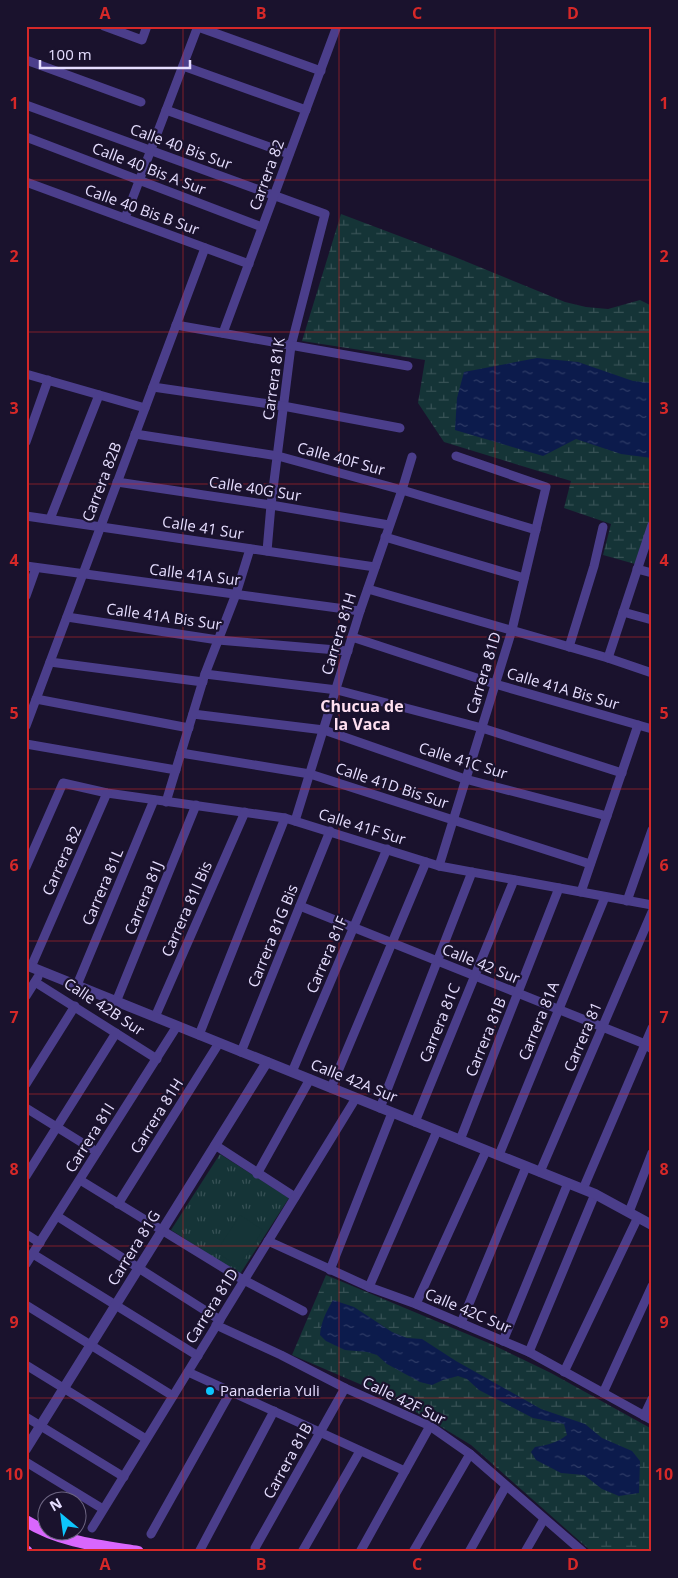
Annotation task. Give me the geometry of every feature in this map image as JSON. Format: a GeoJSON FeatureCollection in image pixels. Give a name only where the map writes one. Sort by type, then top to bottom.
{"type":"FeatureCollection","features":[{"type":"Feature","properties":{"kind":"main road"},"geometry":{"type":"LineString","coordinates":[[26,1521],[51,1534],[69,1540],[138,1552]]}},
{"type":"Feature","properties":{"kind":"street"},"geometry":{"type":"LineString","coordinates":[[104,26],[142,40],[147,26]]}},
{"type":"Feature","properties":{"kind":"street"},"geometry":{"type":"LineString","coordinates":[[124,218],[198,27],[321,71]]}},
{"type":"Feature","properties":{"kind":"street","name":"Carrera 82"},"geometry":{"type":"LineString","coordinates":[[223,334],[321,71],[335,27]]}},
{"type":"Feature","properties":{"kind":"street"},"geometry":{"type":"LineString","coordinates":[[26,60],[142,102]]}},
{"type":"Feature","properties":{"kind":"street"},"geometry":{"type":"LineString","coordinates":[[183,66],[306,110]]}},
{"type":"Feature","properties":{"kind":"street","name":"Calle 40 Bis Sur"},"geometry":{"type":"LineString","coordinates":[[26,105],[326,214]]}},
{"type":"Feature","properties":{"kind":"street"},"geometry":{"type":"LineString","coordinates":[[166,110],[290,154]]}},
{"type":"Feature","properties":{"kind":"street","name":"Calle 40 Bis A Sur"},"geometry":{"type":"LineString","coordinates":[[26,137],[262,227]]}},
{"type":"Feature","properties":{"kind":"street","name":"Calle 40 Bis B Sur"},"geometry":{"type":"LineString","coordinates":[[26,182],[248,264]]}},
{"type":"Feature","properties":{"kind":"street","name":"Carrera 81K"},"geometry":{"type":"LineString","coordinates":[[267,552],[283,406],[292,346],[326,214]]}},
{"type":"Feature","properties":{"kind":"street","name":"Carrera 82B"},"geometry":{"type":"LineString","coordinates":[[26,726],[205,248]]}},
{"type":"Feature","properties":{"kind":"street"},"geometry":{"type":"LineString","coordinates":[[176,325],[408,366]]}},
{"type":"Feature","properties":{"kind":"street"},"geometry":{"type":"LineString","coordinates":[[26,374],[145,408]]}},
{"type":"Feature","properties":{"kind":"street"},"geometry":{"type":"LineString","coordinates":[[26,442],[48,380]]}},
{"type":"Feature","properties":{"kind":"street"},"geometry":{"type":"LineString","coordinates":[[153,387],[283,406],[400,428]]}},
{"type":"Feature","properties":{"kind":"street"},"geometry":{"type":"LineString","coordinates":[[50,519],[99,395]]}},
{"type":"Feature","properties":{"kind":"street","name":"Calle 40F Sur"},"geometry":{"type":"LineString","coordinates":[[135,434],[278,456],[402,490],[536,530]]}},
{"type":"Feature","properties":{"kind":"street","name":"Carrera 81D"},"geometry":{"type":"LineString","coordinates":[[439,866],[512,630],[546,487],[456,456]]}},
{"type":"Feature","properties":{"kind":"street","name":"Carrera 81H"},"geometry":{"type":"LineString","coordinates":[[296,821],[360,611],[412,457]]}},
{"type":"Feature","properties":{"kind":"street","name":"Calle 40G Sur"},"geometry":{"type":"LineString","coordinates":[[117,482],[389,525]]}},
{"type":"Feature","properties":{"kind":"street","name":"Calle 41 Sur"},"geometry":{"type":"LineString","coordinates":[[26,516],[375,567]]}},
{"type":"Feature","properties":{"kind":"street"},"geometry":{"type":"LineString","coordinates":[[608,658],[652,525]]}},
{"type":"Feature","properties":{"kind":"street"},"geometry":{"type":"LineString","coordinates":[[569,647],[594,566],[603,527]]}},
{"type":"Feature","properties":{"kind":"street"},"geometry":{"type":"LineString","coordinates":[[385,537],[524,578]]}},
{"type":"Feature","properties":{"kind":"street"},"geometry":{"type":"LineString","coordinates":[[166,802],[204,678],[236,594],[250,549]]}},
{"type":"Feature","properties":{"kind":"street","name":"Calle 41A Sur"},"geometry":{"type":"LineString","coordinates":[[26,566],[360,611]]}},
{"type":"Feature","properties":{"kind":"street"},"geometry":{"type":"LineString","coordinates":[[26,596],[36,568]]}},
{"type":"Feature","properties":{"kind":"street"},"geometry":{"type":"LineString","coordinates":[[637,569],[652,573]]}},
{"type":"Feature","properties":{"kind":"street"},"geometry":{"type":"LineString","coordinates":[[368,589],[608,658],[652,673]]}},
{"type":"Feature","properties":{"kind":"street"},"geometry":{"type":"LineString","coordinates":[[623,612],[652,620]]}},
{"type":"Feature","properties":{"kind":"street","name":"Calle 41A Bis Sur"},"geometry":{"type":"LineString","coordinates":[[67,617],[218,640],[348,651]]}},
{"type":"Feature","properties":{"kind":"street","name":"Calle 41A Bis Sur"},"geometry":{"type":"LineString","coordinates":[[352,637],[495,684],[652,729]]}},
{"type":"Feature","properties":{"kind":"street"},"geometry":{"type":"LineString","coordinates":[[50,662],[336,690],[482,728],[622,773]]}},
{"type":"Feature","properties":{"kind":"street"},"geometry":{"type":"LineString","coordinates":[[36,699],[189,728]]}},
{"type":"Feature","properties":{"kind":"street","name":"Calle 41C Sur"},"geometry":{"type":"LineString","coordinates":[[193,714],[324,730],[465,778],[607,816]]}},
{"type":"Feature","properties":{"kind":"street"},"geometry":{"type":"LineString","coordinates":[[581,892],[638,725]]}},
{"type":"Feature","properties":{"kind":"street"},"geometry":{"type":"LineString","coordinates":[[26,744],[176,770]]}},
{"type":"Feature","properties":{"kind":"street","name":"Calle 41D Bis Sur"},"geometry":{"type":"LineString","coordinates":[[182,753],[310,774],[590,864]]}},
{"type":"Feature","properties":{"kind":"street","name":"Calle 41F Sur"},"geometry":{"type":"LineString","coordinates":[[26,867],[63,784],[107,793],[285,818],[439,866],[652,905]]}},
{"type":"Feature","properties":{"kind":"street","name":"Carrera 82"},"geometry":{"type":"LineString","coordinates":[[28,966],[107,793]]}},
{"type":"Feature","properties":{"kind":"street","name":"Carrera 81L"},"geometry":{"type":"LineString","coordinates":[[76,985],[154,800]]}},
{"type":"Feature","properties":{"kind":"street","name":"Carrera 81J"},"geometry":{"type":"LineString","coordinates":[[116,1002],[196,805]]}},
{"type":"Feature","properties":{"kind":"street","name":"Carrera 81I Bis"},"geometry":{"type":"LineString","coordinates":[[155,1017],[245,812]]}},
{"type":"Feature","properties":{"kind":"street"},"geometry":{"type":"LineString","coordinates":[[200,1035],[285,818]]}},
{"type":"Feature","properties":{"kind":"street"},"geometry":{"type":"LineString","coordinates":[[627,901],[652,830]]}},
{"type":"Feature","properties":{"kind":"street","name":"Carrera 81G Bis"},"geometry":{"type":"LineString","coordinates":[[241,1052],[330,831]]}},
{"type":"Feature","properties":{"kind":"street","name":"Carrera 81F"},"geometry":{"type":"LineString","coordinates":[[292,1072],[387,849]]}},
{"type":"Feature","properties":{"kind":"street"},"geometry":{"type":"LineString","coordinates":[[331,1088],[426,862]]}},
{"type":"Feature","properties":{"kind":"street"},"geometry":{"type":"LineString","coordinates":[[380,1108],[472,872]]}},
{"type":"Feature","properties":{"kind":"street","name":"Carrera 81C"},"geometry":{"type":"LineString","coordinates":[[415,1122],[514,880]]}},
{"type":"Feature","properties":{"kind":"street","name":"Carrera 81B"},"geometry":{"type":"LineString","coordinates":[[460,1140],[559,888]]}},
{"type":"Feature","properties":{"kind":"street","name":"Carrera 81A"},"geometry":{"type":"LineString","coordinates":[[499,1156],[605,897]]}},
{"type":"Feature","properties":{"kind":"street","name":"Calle 42 Sur"},"geometry":{"type":"LineString","coordinates":[[300,906],[648,1047]]}},
{"type":"Feature","properties":{"kind":"street","name":"Carrera 81"},"geometry":{"type":"LineString","coordinates":[[540,1172],[652,912]]}},
{"type":"Feature","properties":{"kind":"street"},"geometry":{"type":"LineString","coordinates":[[26,996],[42,971],[28,966]]}},
{"type":"Feature","properties":{"kind":"street","name":"Calle 42A Sur"},"geometry":{"type":"LineString","coordinates":[[42,971],[595,1194],[652,1225]]}},
{"type":"Feature","properties":{"kind":"street","name":"Calle 42B Sur"},"geometry":{"type":"LineString","coordinates":[[35,982],[157,1059]]}},
{"type":"Feature","properties":{"kind":"street"},"geometry":{"type":"LineString","coordinates":[[26,1084],[75,1006]]}},
{"type":"Feature","properties":{"kind":"street","name":"Carrera 81I"},"geometry":{"type":"LineString","coordinates":[[26,1264],[177,1026]]}},
{"type":"Feature","properties":{"kind":"street"},"geometry":{"type":"LineString","coordinates":[[583,1190],[648,1047],[652,1028]]}},
{"type":"Feature","properties":{"kind":"street"},"geometry":{"type":"LineString","coordinates":[[26,1176],[116,1033]]}},
{"type":"Feature","properties":{"kind":"street","name":"Carrera 81H"},"geometry":{"type":"LineString","coordinates":[[118,1204],[219,1042]]}},
{"type":"Feature","properties":{"kind":"street","name":"Carrera 81G"},"geometry":{"type":"LineString","coordinates":[[26,1449],[267,1062]]}},
{"type":"Feature","properties":{"kind":"street"},"geometry":{"type":"LineString","coordinates":[[257,1174],[310,1080]]}},
{"type":"Feature","properties":{"kind":"street","name":"Carrera 81D"},"geometry":{"type":"LineString","coordinates":[[92,1528],[356,1098]]}},
{"type":"Feature","properties":{"kind":"street"},"geometry":{"type":"LineString","coordinates":[[26,1108],[97,1152]]}},
{"type":"Feature","properties":{"kind":"street"},"geometry":{"type":"LineString","coordinates":[[330,1270],[392,1113]]}},
{"type":"Feature","properties":{"kind":"street"},"geometry":{"type":"LineString","coordinates":[[369,1287],[437,1130]]}},
{"type":"Feature","properties":{"kind":"street"},"geometry":{"type":"LineString","coordinates":[[215,1145],[295,1198]]}},
{"type":"Feature","properties":{"kind":"street"},"geometry":{"type":"LineString","coordinates":[[416,1304],[486,1151]]}},
{"type":"Feature","properties":{"kind":"street"},"geometry":{"type":"LineString","coordinates":[[564,1372],[633,1215],[652,1154]]}},
{"type":"Feature","properties":{"kind":"street"},"geometry":{"type":"LineString","coordinates":[[462,1323],[526,1166]]}},
{"type":"Feature","properties":{"kind":"street"},"geometry":{"type":"LineString","coordinates":[[80,1180],[244,1280],[302,1311]]}},
{"type":"Feature","properties":{"kind":"street"},"geometry":{"type":"LineString","coordinates":[[502,1341],[568,1183]]}},
{"type":"Feature","properties":{"kind":"street"},"geometry":{"type":"LineString","coordinates":[[529,1352],[595,1194]]}},
{"type":"Feature","properties":{"kind":"street","name":"Calle 42F Sur"},"geometry":{"type":"LineString","coordinates":[[57,1216],[218,1323],[345,1388],[430,1426],[470,1454],[582,1552]]}},
{"type":"Feature","properties":{"kind":"street"},"geometry":{"type":"LineString","coordinates":[[26,1234],[40,1243]]}},
{"type":"Feature","properties":{"kind":"street","name":"Calle 42C Sur"},"geometry":{"type":"LineString","coordinates":[[268,1241],[369,1287],[416,1304],[529,1352],[648,1418]]}},
{"type":"Feature","properties":{"kind":"street"},"geometry":{"type":"LineString","coordinates":[[32,1254],[198,1356]]}},
{"type":"Feature","properties":{"kind":"street"},"geometry":{"type":"LineString","coordinates":[[603,1393],[652,1286]]}},
{"type":"Feature","properties":{"kind":"street"},"geometry":{"type":"LineString","coordinates":[[26,1305],[173,1396]]}},
{"type":"Feature","properties":{"kind":"street"},"geometry":{"type":"LineString","coordinates":[[26,1365],[146,1439]]}},
{"type":"Feature","properties":{"kind":"street"},"geometry":{"type":"LineString","coordinates":[[188,1372],[405,1471]]}},
{"type":"Feature","properties":{"kind":"street","name":"Carrera 81B"},"geometry":{"type":"LineString","coordinates":[[255,1548],[345,1388]]}},
{"type":"Feature","properties":{"kind":"street"},"geometry":{"type":"LineString","coordinates":[[151,1534],[231,1391]]}},
{"type":"Feature","properties":{"kind":"street"},"geometry":{"type":"LineString","coordinates":[[648,1418],[652,1399]]}},
{"type":"Feature","properties":{"kind":"street"},"geometry":{"type":"LineString","coordinates":[[199,1552],[274,1411]]}},
{"type":"Feature","properties":{"kind":"street"},"geometry":{"type":"LineString","coordinates":[[26,1417],[124,1476]]}},
{"type":"Feature","properties":{"kind":"street"},"geometry":{"type":"LineString","coordinates":[[360,1552],[430,1426]]}},
{"type":"Feature","properties":{"kind":"street"},"geometry":{"type":"LineString","coordinates":[[302,1552],[360,1450]]}},
{"type":"Feature","properties":{"kind":"street"},"geometry":{"type":"LineString","coordinates":[[413,1552],[470,1454]]}},
{"type":"Feature","properties":{"kind":"street"},"geometry":{"type":"LineString","coordinates":[[26,1462],[103,1510]]}},
{"type":"Feature","properties":{"kind":"street"},"geometry":{"type":"LineString","coordinates":[[469,1552],[506,1486]]}},
{"type":"Feature","properties":{"kind":"street"},"geometry":{"type":"LineString","coordinates":[[526,1552],[544,1519]]}},
{"type":"Feature","properties":{"kind":"green space"},"geometry":{"type":"Polygon","coordinates":[[[341,214],[455,257],[565,302],[586,307],[608,309],[640,300],[652,306],[652,512],[635,564],[603,555],[611,524],[564,508],[571,481],[444,442],[418,403],[425,360],[302,341],[341,214]]]}},
{"type":"Feature","properties":{"kind":"green space"},"geometry":{"type":"Polygon","coordinates":[[[220,1154],[289,1198],[240,1274],[171,1230],[220,1154]]]}},
{"type":"Feature","properties":{"kind":"green space"},"geometry":{"type":"Polygon","coordinates":[[[240,1215],[263,1230],[239,1267],[216,1252],[240,1215]]]}},
{"type":"Feature","properties":{"kind":"green space"},"geometry":{"type":"Polygon","coordinates":[[[326,1275],[491,1344],[551,1373],[652,1429],[652,1552],[592,1552],[471,1445],[425,1417],[376,1391],[292,1355],[326,1275]]]}},
{"type":"Feature","properties":{"kind":"water"},"geometry":{"type":"Polygon","coordinates":[[[537,358],[578,362],[633,381],[652,383],[652,458],[621,454],[576,439],[543,456],[455,430],[457,398],[464,372],[537,358]]]}},
{"type":"Feature","properties":{"kind":"water"},"geometry":{"type":"Polygon","coordinates":[[[333,1300],[354,1307],[392,1332],[407,1338],[422,1339],[456,1361],[541,1409],[585,1424],[602,1438],[632,1451],[640,1461],[639,1493],[619,1496],[602,1489],[584,1475],[561,1473],[536,1460],[531,1452],[535,1447],[552,1443],[567,1435],[564,1424],[533,1418],[479,1390],[467,1379],[458,1376],[432,1385],[420,1382],[387,1364],[377,1355],[345,1350],[326,1341],[320,1335],[324,1317],[333,1300]]]}},
{"type":"Feature","properties":{"kind":"place","name":"Panaderia Yuli"},"geometry":{"type":"Point","coordinates":[210,1391]}},
{"type":"Feature","properties":{"kind":"district","name":"Chucua de la Vaca"},"geometry":{"type":"Point","coordinates":[362,715]}}]}
